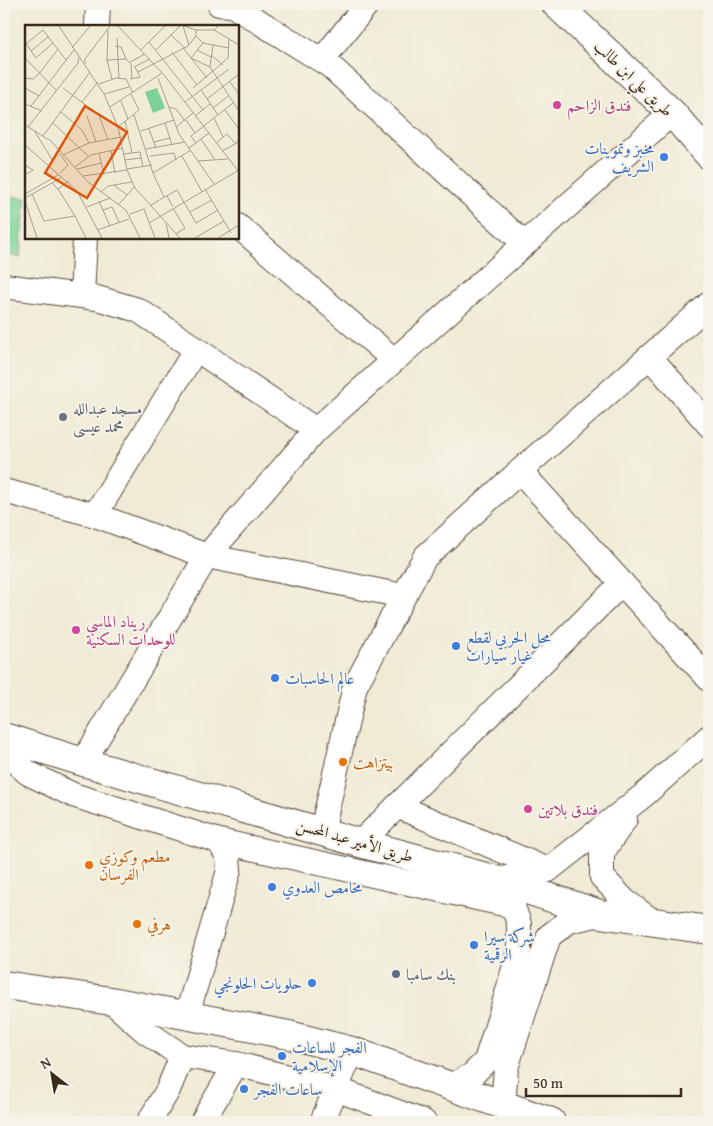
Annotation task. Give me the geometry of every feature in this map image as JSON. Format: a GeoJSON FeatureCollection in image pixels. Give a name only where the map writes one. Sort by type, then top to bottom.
{"type":"FeatureCollection","features":[{"type":"Feature","properties":{"kind":"main road","name":"طريق علي ابن طالب"},"geometry":{"type":"LineString","coordinates":[[558,5],[672,113],[709,155]]}},
{"type":"Feature","properties":{"kind":"main road","name":"طريق الأمير عبد المحسن"},"geometry":{"type":"LineString","coordinates":[[4,736],[83,762],[322,831],[505,890],[600,914],[709,930]]}},
{"type":"Feature","properties":{"kind":"main road"},"geometry":{"type":"LineString","coordinates":[[4,985],[187,1014],[289,1035],[352,1051],[551,1122]]}},
{"type":"Feature","properties":{"kind":"street"},"geometry":{"type":"LineString","coordinates":[[97,25],[98,4]]}},
{"type":"Feature","properties":{"kind":"street"},"geometry":{"type":"LineString","coordinates":[[219,4],[232,5],[329,65],[525,244]]}},
{"type":"Feature","properties":{"kind":"street"},"geometry":{"type":"LineString","coordinates":[[322,60],[367,4]]}},
{"type":"Feature","properties":{"kind":"street"},"geometry":{"type":"LineString","coordinates":[[83,762],[207,556],[316,430],[672,113]]}},
{"type":"Feature","properties":{"kind":"street"},"geometry":{"type":"LineString","coordinates":[[239,227],[394,360]]}},
{"type":"Feature","properties":{"kind":"street"},"geometry":{"type":"LineString","coordinates":[[82,296],[85,239]]}},
{"type":"Feature","properties":{"kind":"street"},"geometry":{"type":"LineString","coordinates":[[4,286],[97,298],[138,310],[316,430]]}},
{"type":"Feature","properties":{"kind":"street"},"geometry":{"type":"LineString","coordinates":[[322,831],[356,686],[403,596],[426,557],[709,304]]}},
{"type":"Feature","properties":{"kind":"street"},"geometry":{"type":"LineString","coordinates":[[96,515],[196,349]]}},
{"type":"Feature","properties":{"kind":"street"},"geometry":{"type":"LineString","coordinates":[[650,357],[709,424]]}},
{"type":"Feature","properties":{"kind":"street"},"geometry":{"type":"LineString","coordinates":[[520,471],[709,679]]}},
{"type":"Feature","properties":{"kind":"street"},"geometry":{"type":"LineString","coordinates":[[4,491],[96,515],[207,556],[403,596]]}},
{"type":"Feature","properties":{"kind":"street"},"geometry":{"type":"LineString","coordinates":[[360,843],[622,583]]}},
{"type":"Feature","properties":{"kind":"street"},"geometry":{"type":"LineString","coordinates":[[4,752],[28,773],[74,795],[218,841],[505,890],[548,870],[704,748]]}},
{"type":"Feature","properties":{"kind":"street"},"geometry":{"type":"LineString","coordinates":[[644,795],[618,827],[602,853],[602,877],[625,902],[655,923]]}},
{"type":"Feature","properties":{"kind":"street"},"geometry":{"type":"LineString","coordinates":[[397,806],[548,870]]}},
{"type":"Feature","properties":{"kind":"street"},"geometry":{"type":"LineString","coordinates":[[187,1014],[229,870],[228,857],[218,841]]}},
{"type":"Feature","properties":{"kind":"street"},"geometry":{"type":"LineString","coordinates":[[451,1086],[472,1075],[486,1061],[519,951],[519,924],[505,890]]}},
{"type":"Feature","properties":{"kind":"street"},"geometry":{"type":"LineString","coordinates":[[503,1105],[506,1068],[549,936],[569,921],[600,914]]}},
{"type":"Feature","properties":{"kind":"street"},"geometry":{"type":"LineString","coordinates":[[111,1001],[145,1031],[182,1056],[236,1064],[336,1089],[424,1122]]}},
{"type":"Feature","properties":{"kind":"street"},"geometry":{"type":"LineString","coordinates":[[322,1122],[352,1051]]}},
{"type":"Feature","properties":{"kind":"street"},"geometry":{"type":"LineString","coordinates":[[149,1122],[168,1090],[182,1056]]}},
{"type":"Feature","properties":{"kind":"street"},"geometry":{"type":"LineString","coordinates":[[202,1122],[236,1064]]}},
{"type":"Feature","properties":{"kind":"green space"},"geometry":{"type":"Polygon","coordinates":[[[4,196],[25,198],[20,257],[4,255],[4,196]]]}},
{"type":"Feature","properties":{"kind":"place","name":"فندق الزاحم"},"geometry":{"type":"Point","coordinates":[557,105]}},
{"type":"Feature","properties":{"kind":"place","name":"مخبز وتموينات الشريف"},"geometry":{"type":"Point","coordinates":[664,157]}},
{"type":"Feature","properties":{"kind":"place","name":"مسجد عبدالله محمد عيسى"},"geometry":{"type":"Point","coordinates":[63,417]}},
{"type":"Feature","properties":{"kind":"place","name":"ريناد الماسي للوحدات السكنية"},"geometry":{"type":"Point","coordinates":[76,630]}},
{"type":"Feature","properties":{"kind":"place","name":"محل الحربي لقطع غيار سيارات"},"geometry":{"type":"Point","coordinates":[456,646]}},
{"type":"Feature","properties":{"kind":"place","name":"عالم الحاسبات"},"geometry":{"type":"Point","coordinates":[275,678]}},
{"type":"Feature","properties":{"kind":"place","name":"بيتزاهت"},"geometry":{"type":"Point","coordinates":[343,762]}},
{"type":"Feature","properties":{"kind":"place","name":"فندق بلاتين"},"geometry":{"type":"Point","coordinates":[528,809]}},
{"type":"Feature","properties":{"kind":"place","name":"مطعم وكوزي الفرسان"},"geometry":{"type":"Point","coordinates":[89,865]}},
{"type":"Feature","properties":{"kind":"place","name":"محامص العدوي"},"geometry":{"type":"Point","coordinates":[272,887]}},
{"type":"Feature","properties":{"kind":"place","name":"هرفي"},"geometry":{"type":"Point","coordinates":[137,924]}},
{"type":"Feature","properties":{"kind":"place","name":"شركة سيرا الرقمية"},"geometry":{"type":"Point","coordinates":[474,945]}},
{"type":"Feature","properties":{"kind":"place","name":"بنك سامبا"},"geometry":{"type":"Point","coordinates":[396,974]}},
{"type":"Feature","properties":{"kind":"place","name":"حلويات الحلونجي"},"geometry":{"type":"Point","coordinates":[312,983]}},
{"type":"Feature","properties":{"kind":"place","name":"الفجر للساعات الإسلامية"},"geometry":{"type":"Point","coordinates":[282,1056]}},
{"type":"Feature","properties":{"kind":"place","name":"ساعات الفجر"},"geometry":{"type":"Point","coordinates":[244,1089]}}]}
